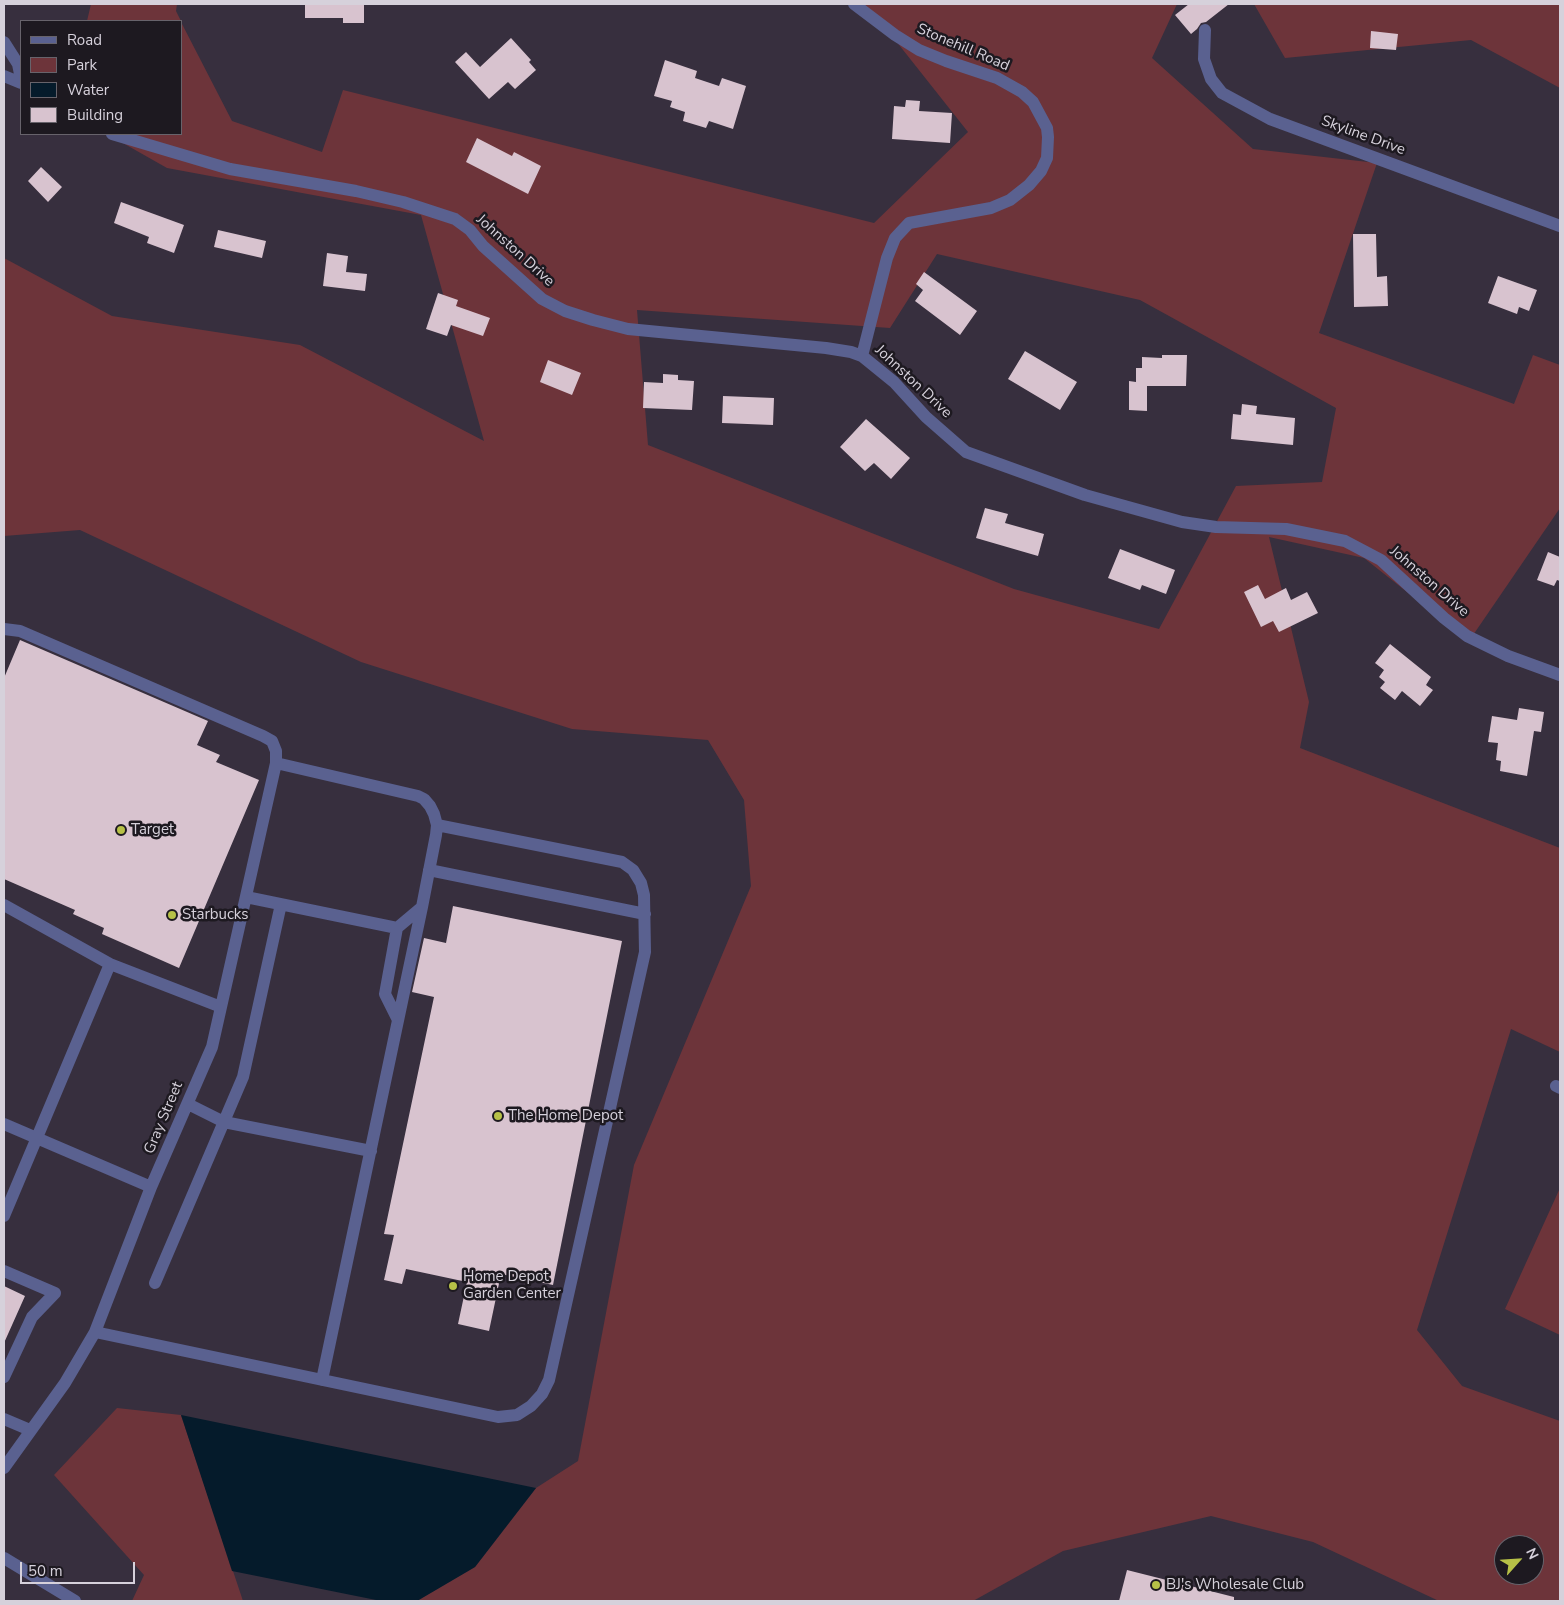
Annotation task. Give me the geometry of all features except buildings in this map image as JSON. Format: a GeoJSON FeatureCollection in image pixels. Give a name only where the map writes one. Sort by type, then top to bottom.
{"type":"FeatureCollection","features":[{"type":"Feature","properties":{"kind":"street","name":"Stonehill Road"},"geometry":{"type":"LineString","coordinates":[[854,4],[895,35],[919,50],[997,78],[1022,92],[1033,102],[1047,128],[1048,137],[1047,158],[1041,171],[1029,186],[1010,200],[991,208],[909,223],[895,238],[887,258],[862,356]]}},
{"type":"Feature","properties":{"kind":"street","name":"Skyline Drive"},"geometry":{"type":"LineString","coordinates":[[1205,30],[1204,59],[1211,79],[1222,93],[1270,119],[1560,226]]}},
{"type":"Feature","properties":{"kind":"street"},"geometry":{"type":"LineString","coordinates":[[4,42],[18,64],[20,82],[4,76]]}},
{"type":"Feature","properties":{"kind":"street","name":"Johnston Drive"},"geometry":{"type":"LineString","coordinates":[[115,135],[230,169],[356,191],[403,202],[455,219],[470,230],[483,246],[542,299],[565,311],[593,320],[628,329],[852,352],[862,356],[894,382],[926,417],[966,452],[1084,495],[1182,522],[1216,527],[1286,529],[1345,541],[1381,560],[1444,618],[1467,636],[1508,656],[1560,676]]}},
{"type":"Feature","properties":{"kind":"street"},"geometry":{"type":"LineString","coordinates":[[4,628],[20,631],[263,736],[272,741],[276,757],[418,796],[430,806],[434,814],[437,825],[436,835],[422,907],[322,1380]]}},
{"type":"Feature","properties":{"kind":"street","name":"Gray Street"},"geometry":{"type":"LineString","coordinates":[[4,1468],[65,1382],[95,1332],[151,1187],[212,1047],[276,757]]}},
{"type":"Feature","properties":{"kind":"street"},"geometry":{"type":"LineString","coordinates":[[95,1332],[498,1417],[517,1415],[531,1406],[542,1394],[549,1380],[645,952],[644,895],[641,883],[633,870],[622,862],[437,825]]}},
{"type":"Feature","properties":{"kind":"street"},"geometry":{"type":"LineString","coordinates":[[429,870],[645,914]]}},
{"type":"Feature","properties":{"kind":"street"},"geometry":{"type":"LineString","coordinates":[[246,897],[397,928]]}},
{"type":"Feature","properties":{"kind":"street"},"geometry":{"type":"LineString","coordinates":[[155,1283],[243,1077],[281,904]]}},
{"type":"Feature","properties":{"kind":"street"},"geometry":{"type":"LineString","coordinates":[[4,905],[110,964],[221,1007]]}},
{"type":"Feature","properties":{"kind":"street"},"geometry":{"type":"LineString","coordinates":[[398,1020],[385,994],[397,928],[422,907]]}},
{"type":"Feature","properties":{"kind":"street"},"geometry":{"type":"LineString","coordinates":[[4,1216],[110,964]]}},
{"type":"Feature","properties":{"kind":"street"},"geometry":{"type":"LineString","coordinates":[[188,1104],[224,1122],[370,1151]]}},
{"type":"Feature","properties":{"kind":"street"},"geometry":{"type":"LineString","coordinates":[[4,1124],[151,1187]]}},
{"type":"Feature","properties":{"kind":"street"},"geometry":{"type":"LineString","coordinates":[[4,1271],[55,1293],[32,1317],[4,1377]]}},
{"type":"Feature","properties":{"kind":"street"},"geometry":{"type":"LineString","coordinates":[[4,1418],[30,1430]]}},
{"type":"Feature","properties":{"kind":"street"},"geometry":{"type":"LineString","coordinates":[[4,1558],[76,1601]]}},
{"type":"Feature","properties":{"kind":"green space"},"geometry":{"type":"Polygon","coordinates":[[[91,4],[177,4],[176,11],[180,20],[87,20],[91,4]]]}},
{"type":"Feature","properties":{"kind":"green space"},"geometry":{"type":"Polygon","coordinates":[[[857,4],[1177,4],[1152,58],[1253,149],[1377,163],[1319,333],[1514,404],[1533,355],[1560,365],[1560,508],[1469,641],[1364,558],[1269,537],[1309,702],[1300,748],[1560,848],[1560,1052],[1511,1029],[1417,1330],[1462,1386],[1560,1421],[1560,1601],[1439,1601],[1313,1542],[1211,1516],[1063,1551],[973,1601],[417,1601],[475,1567],[536,1488],[578,1461],[634,1165],[751,886],[744,800],[708,740],[572,729],[361,662],[80,530],[4,536],[4,258],[112,316],[300,345],[484,441],[421,215],[167,168],[109,135],[182,135],[182,24],[232,121],[322,152],[343,90],[874,223],[968,132],[873,12],[857,4]],[[937,254],[890,328],[637,310],[648,445],[1014,589],[1159,629],[1236,486],[1322,482],[1336,408],[1140,300],[937,254]]]}},
{"type":"Feature","properties":{"kind":"green space"},"geometry":{"type":"Polygon","coordinates":[[[1254,4],[1560,4],[1560,88],[1471,40],[1285,58],[1254,4]]]}},
{"type":"Feature","properties":{"kind":"green space"},"geometry":{"type":"Polygon","coordinates":[[[1560,1188],[1560,1335],[1505,1309],[1560,1188]]]}},
{"type":"Feature","properties":{"kind":"green space"},"geometry":{"type":"Polygon","coordinates":[[[117,1408],[181,1415],[243,1601],[132,1601],[144,1575],[54,1475],[117,1408]]]}},
{"type":"Feature","properties":{"kind":"water"},"geometry":{"type":"Polygon","coordinates":[[[181,1415],[536,1488],[475,1567],[417,1601],[381,1601],[232,1571],[181,1415]]]}},
{"type":"Feature","properties":{"kind":"place","name":"Target"},"geometry":{"type":"Point","coordinates":[121,830]}},
{"type":"Feature","properties":{"kind":"place","name":"Starbucks"},"geometry":{"type":"Point","coordinates":[172,915]}},
{"type":"Feature","properties":{"kind":"place","name":"The Home Depot"},"geometry":{"type":"Point","coordinates":[498,1116]}},
{"type":"Feature","properties":{"kind":"place","name":"Home Depot Garden Center"},"geometry":{"type":"Point","coordinates":[453,1286]}},
{"type":"Feature","properties":{"kind":"place","name":"BJ's Wholesale Club"},"geometry":{"type":"Point","coordinates":[1156,1585]}}]}
